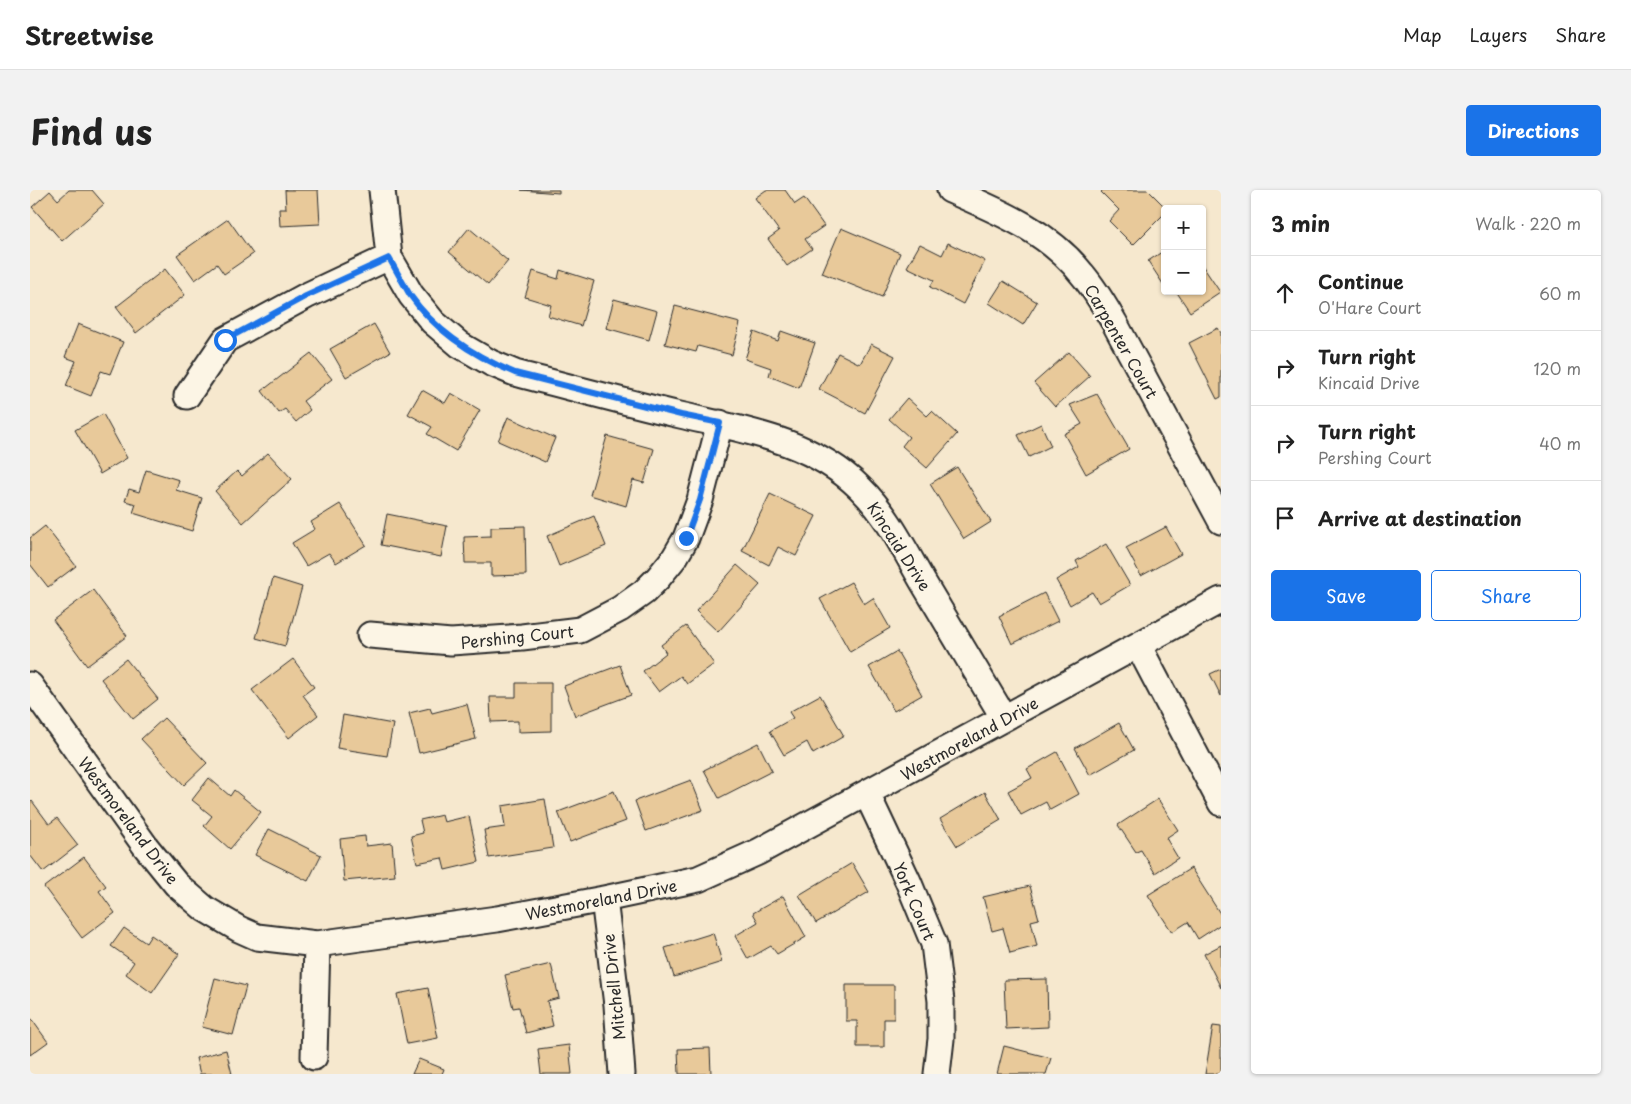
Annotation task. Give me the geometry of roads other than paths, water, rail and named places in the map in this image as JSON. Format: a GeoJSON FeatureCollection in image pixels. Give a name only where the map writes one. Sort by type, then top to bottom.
{"type":"FeatureCollection","features":[{"type":"Feature","properties":{"kind":"street","name":"Kincaid Drive"},"geometry":{"type":"LineString","coordinates":[[382,190],[389,258],[411,295],[433,322],[460,345],[491,363],[515,373],[720,423],[797,447],[819,457],[858,486],[885,518],[1004,718]]}},
{"type":"Feature","properties":{"kind":"street","name":"Carpenter Court"},"geometry":{"type":"LineString","coordinates":[[950,190],[1027,226],[1054,245],[1081,272],[1114,322],[1221,522]]}},
{"type":"Feature","properties":{"kind":"street"},"geometry":{"type":"LineString","coordinates":[[187,396],[225,340],[306,296],[389,258]]}},
{"type":"Feature","properties":{"kind":"street","name":"Pershing Court"},"geometry":{"type":"LineString","coordinates":[[370,635],[451,642],[522,637],[580,630],[620,609],[644,592],[658,578],[675,557],[686,538],[700,500],[720,423]]}},
{"type":"Feature","properties":{"kind":"street","name":"Westmoreland Drive"},"geometry":{"type":"LineString","coordinates":[[30,685],[146,847],[176,884],[190,897],[205,909],[257,937],[317,944],[497,919],[698,880],[758,852],[867,794],[1221,600]]}},
{"type":"Feature","properties":{"kind":"street"},"geometry":{"type":"LineString","coordinates":[[1138,646],[1221,803]]}},
{"type":"Feature","properties":{"kind":"street","name":"York Court"},"geometry":{"type":"LineString","coordinates":[[867,794],[908,881],[934,944],[941,1001],[941,1039],[937,1074]]}},
{"type":"Feature","properties":{"kind":"street","name":"Mitchell Drive"},"geometry":{"type":"LineString","coordinates":[[604,899],[617,1005],[622,1074]]}},
{"type":"Feature","properties":{"kind":"street"},"geometry":{"type":"LineString","coordinates":[[314,1057],[317,944]]}}]}
